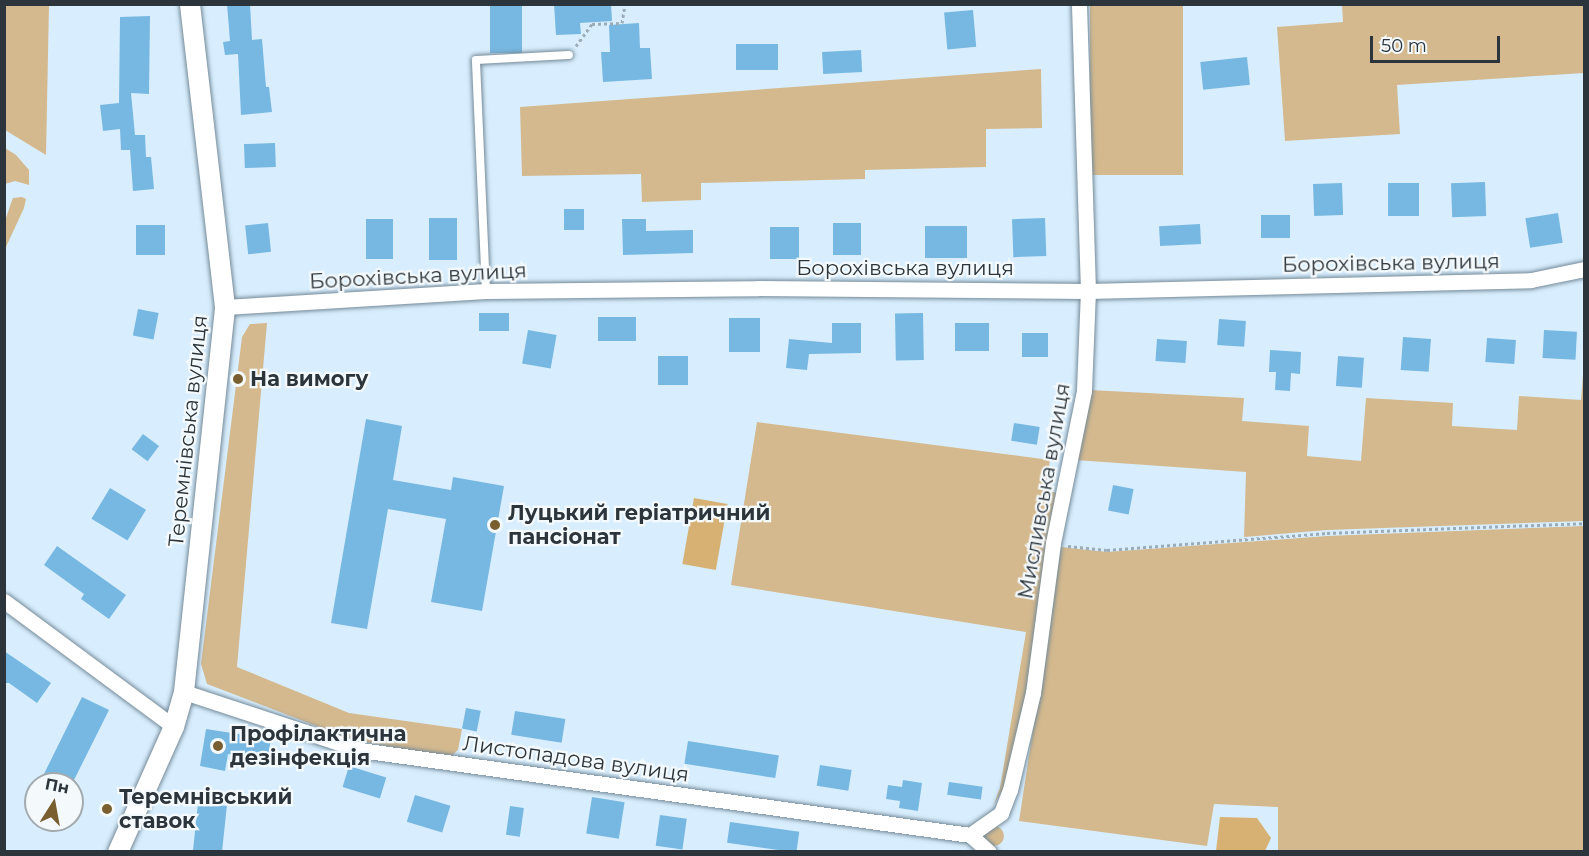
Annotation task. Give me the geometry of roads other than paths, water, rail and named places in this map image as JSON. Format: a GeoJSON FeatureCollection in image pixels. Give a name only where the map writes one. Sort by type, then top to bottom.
{"type":"FeatureCollection","features":[{"type":"Feature","properties":{"kind":"street","name":"Теремнівська вулиця"},"geometry":{"type":"LineString","coordinates":[[118,852],[174,727],[184,692],[225,307],[190,4]]}},
{"type":"Feature","properties":{"kind":"street","name":"Мисливська вулиця"},"geometry":{"type":"LineString","coordinates":[[970,835],[1001,813],[1010,790],[1033,693],[1053,543],[1084,390],[1088,291],[1079,4]]}},
{"type":"Feature","properties":{"kind":"street","name":"Борохівська вулиця"},"geometry":{"type":"LineString","coordinates":[[225,307],[486,291],[758,288],[1088,291],[1531,280],[1584,269]]}},
{"type":"Feature","properties":{"kind":"street"},"geometry":{"type":"LineString","coordinates":[[4,602],[174,727]]}},
{"type":"Feature","properties":{"kind":"street","name":"Листопадова вулиця"},"geometry":{"type":"LineString","coordinates":[[184,692],[360,750],[970,835]]}},
{"type":"Feature","properties":{"kind":"street"},"geometry":{"type":"LineString","coordinates":[[970,835],[989,852]]}},
{"type":"Feature","properties":{"kind":"lane"},"geometry":{"type":"LineString","coordinates":[[486,291],[476,60],[569,55]]}},
{"type":"Feature","properties":{"kind":"place","name":"На вимогу"},"geometry":{"type":"Point","coordinates":[238,379]}},
{"type":"Feature","properties":{"kind":"place","name":"Луцький геріатричний пансіонат"},"geometry":{"type":"Point","coordinates":[495,525]}},
{"type":"Feature","properties":{"kind":"place","name":"Профілактична дезінфекція"},"geometry":{"type":"Point","coordinates":[218,746]}},
{"type":"Feature","properties":{"kind":"place","name":"Теремнівський ставок"},"geometry":{"type":"Point","coordinates":[107,809]}}]}
